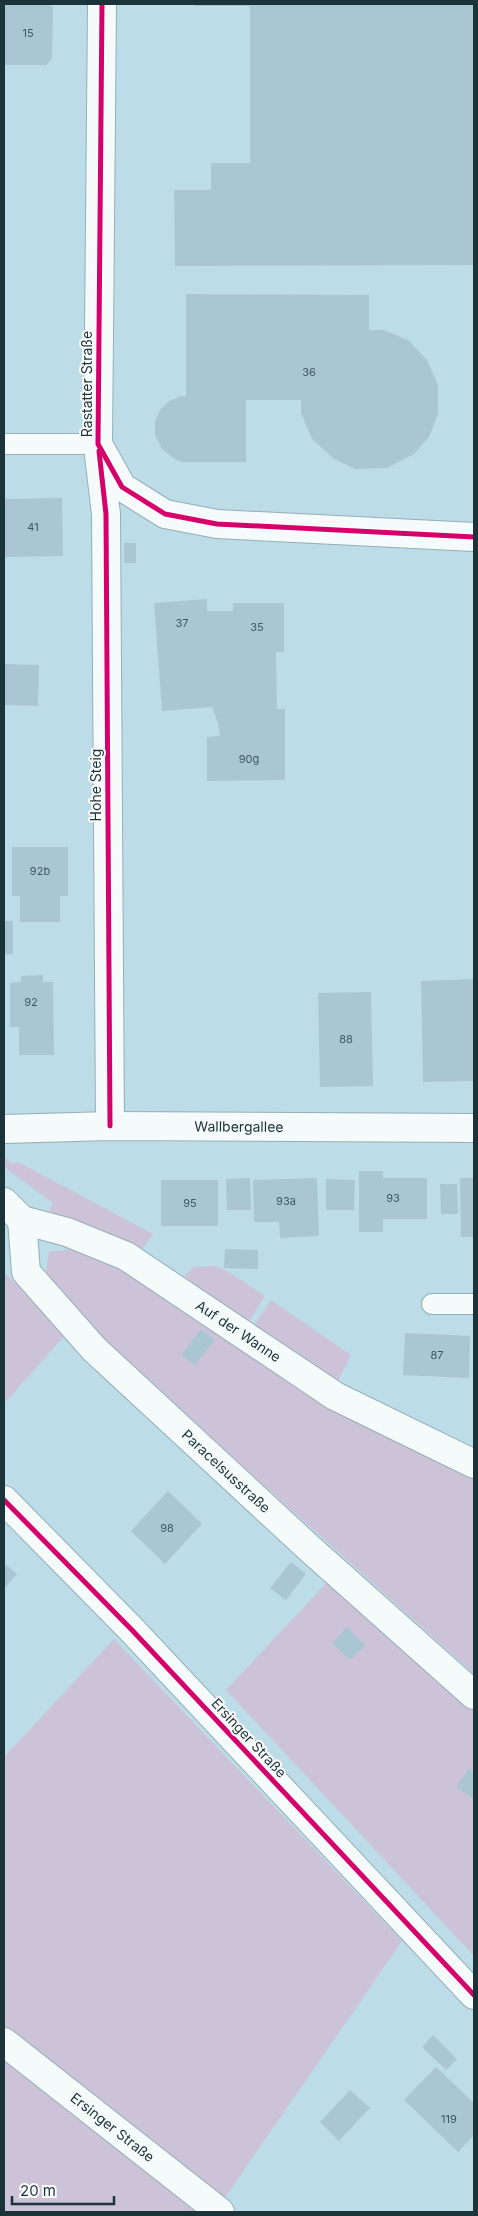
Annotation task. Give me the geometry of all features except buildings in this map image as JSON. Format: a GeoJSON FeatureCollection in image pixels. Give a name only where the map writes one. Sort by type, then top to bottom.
{"type":"FeatureCollection","features":[{"type":"Feature","properties":{"kind":"street","name":"Rastatter Straße"},"geometry":{"type":"LineString","coordinates":[[102,4],[98,444],[122,487],[165,514],[217,524],[474,537]]}},
{"type":"Feature","properties":{"kind":"street","name":"Hohe Steig"},"geometry":{"type":"LineString","coordinates":[[98,444],[106,514],[110,1126]]}},
{"type":"Feature","properties":{"kind":"street","name":"Wallbergallee"},"geometry":{"type":"LineString","coordinates":[[4,1130],[110,1126],[474,1128]]}},
{"type":"Feature","properties":{"kind":"street","name":"Auf der Wanne"},"geometry":{"type":"LineString","coordinates":[[13,1211],[126,1256],[335,1396],[474,1464]]}},
{"type":"Feature","properties":{"kind":"street","name":"Paracelsusstraße"},"geometry":{"type":"LineString","coordinates":[[13,1211],[26,1272],[94,1349],[309,1548],[474,1695]]}},
{"type":"Feature","properties":{"kind":"street","name":"Ersinger Straße"},"geometry":{"type":"LineString","coordinates":[[4,1500],[131,1629],[474,1994]]}},
{"type":"Feature","properties":{"kind":"street","name":"Ersinger Straße"},"geometry":{"type":"LineString","coordinates":[[4,2042],[220,2212]]}},
{"type":"Feature","properties":{"kind":"lane"},"geometry":{"type":"LineString","coordinates":[[4,444],[98,444]]}},
{"type":"Feature","properties":{"kind":"lane"},"geometry":{"type":"LineString","coordinates":[[432,1304],[474,1304]]}},
{"type":"Feature","properties":{"kind":"shaded area"},"geometry":{"type":"Polygon","coordinates":[[[4,1157],[12,1164],[18,1162],[153,1234],[141,1251],[74,1224],[49,1210],[53,1203],[4,1167],[4,1157]]]}},
{"type":"Feature","properties":{"kind":"shaded area"},"geometry":{"type":"Polygon","coordinates":[[[81,1248],[120,1259],[474,1473],[474,1674],[81,1321],[46,1273],[49,1252],[81,1248]]]}},
{"type":"Feature","properties":{"kind":"shaded area"},"geometry":{"type":"Polygon","coordinates":[[[216,1266],[232,1274],[265,1296],[248,1323],[184,1276],[194,1267],[216,1266]]]}},
{"type":"Feature","properties":{"kind":"shaded area"},"geometry":{"type":"Polygon","coordinates":[[[4,1272],[65,1335],[4,1404],[4,1272]]]}},
{"type":"Feature","properties":{"kind":"shaded area"},"geometry":{"type":"Polygon","coordinates":[[[271,1300],[351,1355],[335,1387],[253,1327],[271,1300]]]}},
{"type":"Feature","properties":{"kind":"shaded area"},"geometry":{"type":"Polygon","coordinates":[[[331,1578],[474,1704],[474,1956],[226,1690],[331,1578]]]}},
{"type":"Feature","properties":{"kind":"shaded area"},"geometry":{"type":"Polygon","coordinates":[[[114,1639],[402,1941],[222,2202],[4,2026],[4,1757],[114,1639]]]}},
{"type":"Feature","properties":{"kind":"shaded area"},"geometry":{"type":"Polygon","coordinates":[[[4,2053],[206,2212],[4,2212],[4,2053]]]}},
{"type":"Feature","properties":{"kind":"cycle path"},"geometry":{"type":"LineString","coordinates":[[102,4],[98,444],[122,487],[165,514],[217,524],[474,537]]}},
{"type":"Feature","properties":{"kind":"cycle path"},"geometry":{"type":"LineString","coordinates":[[99,451],[106,514],[110,1126]]}},
{"type":"Feature","properties":{"kind":"cycle path"},"geometry":{"type":"LineString","coordinates":[[4,1500],[131,1629],[474,1995]]}}]}
